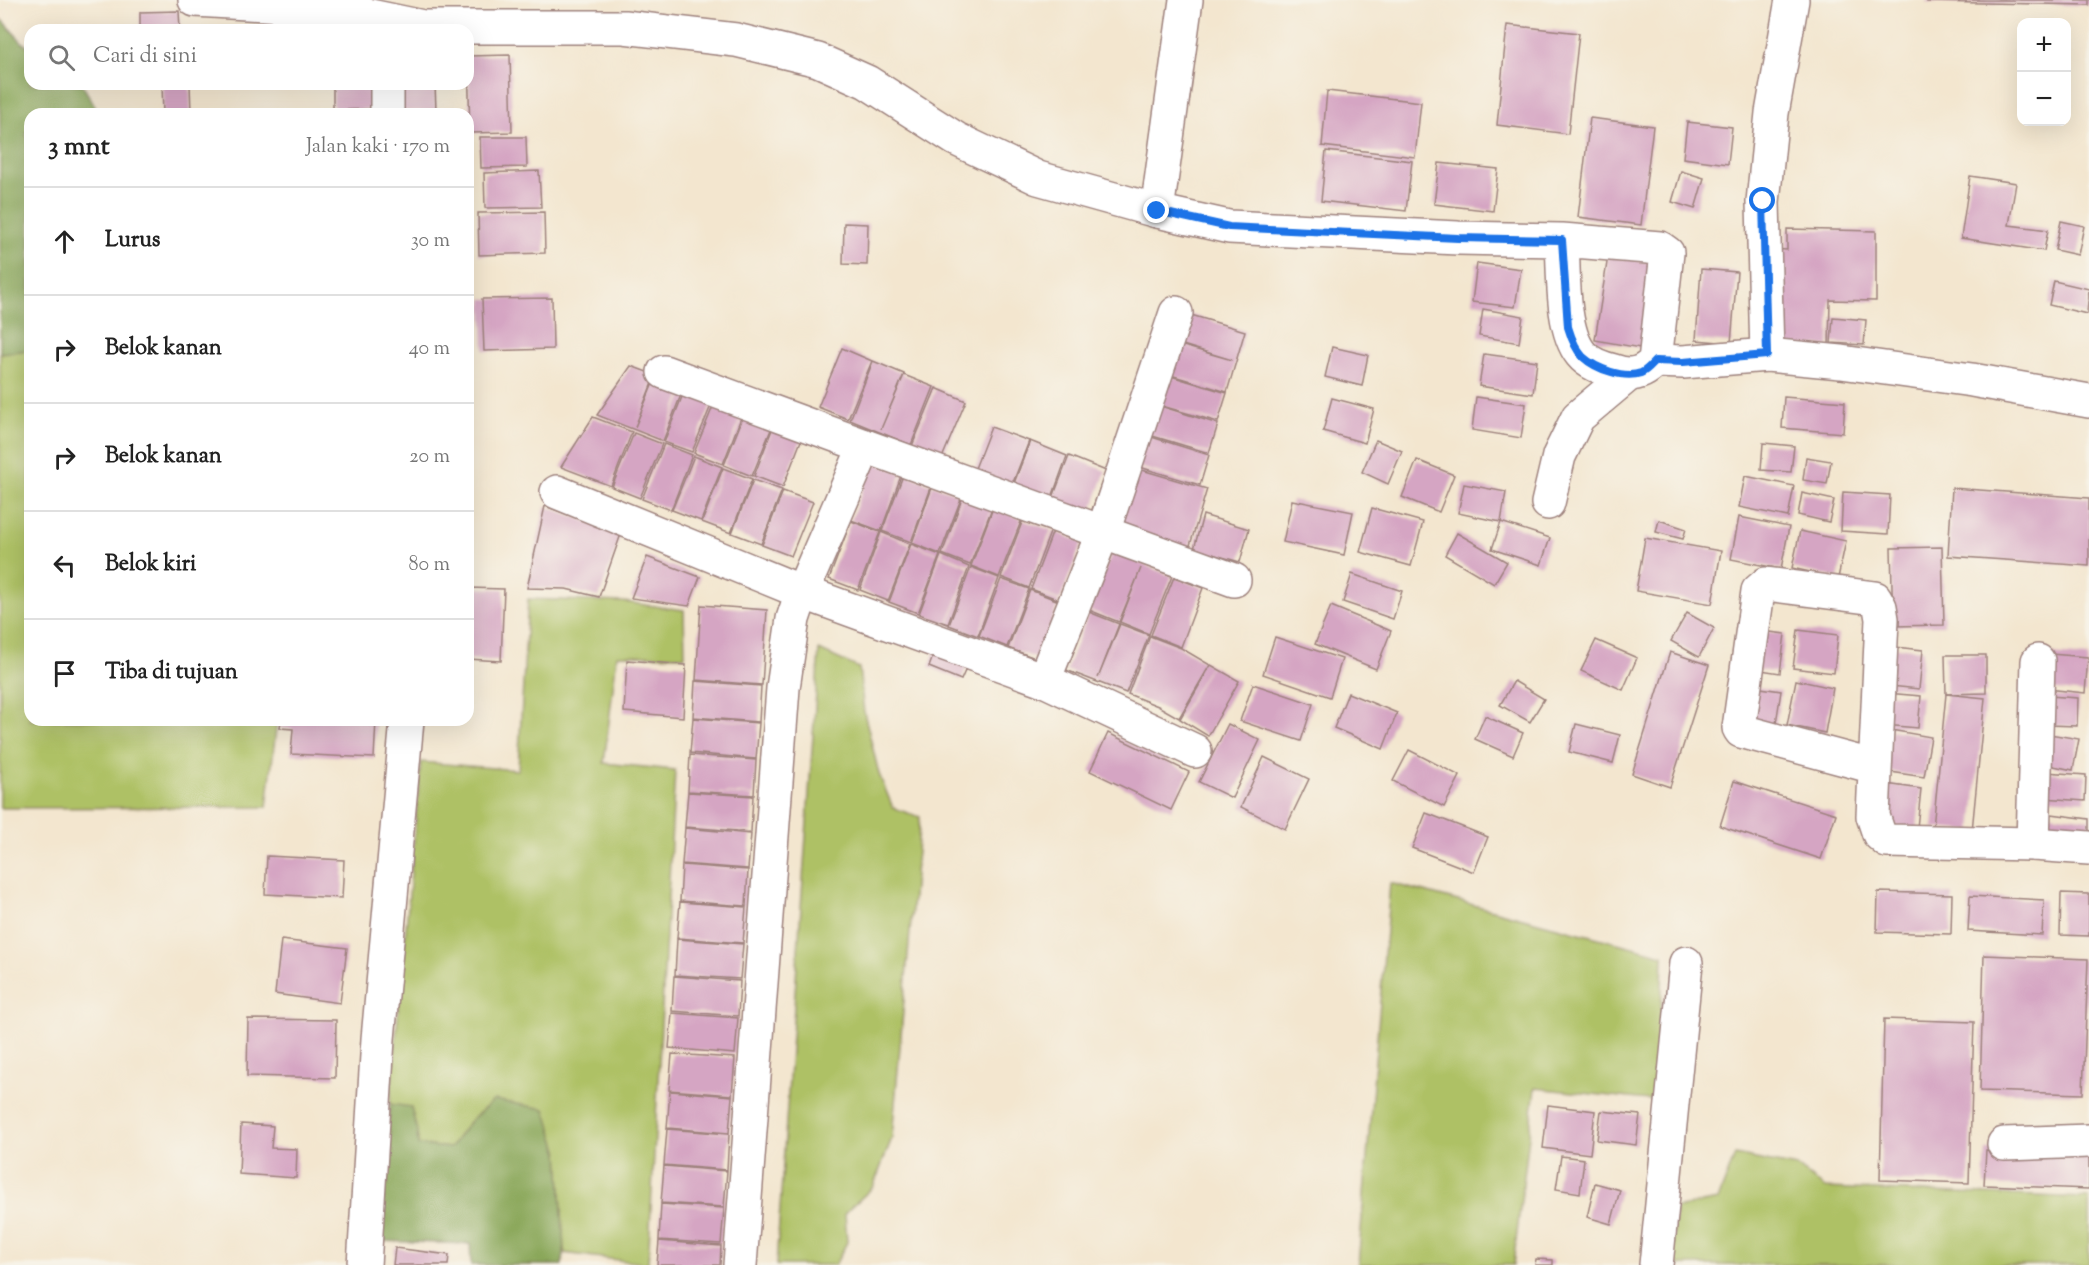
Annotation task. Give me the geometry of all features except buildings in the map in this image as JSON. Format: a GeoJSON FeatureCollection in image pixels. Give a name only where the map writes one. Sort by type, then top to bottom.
{"type":"FeatureCollection","features":[{"type":"Feature","properties":{"kind":"street"},"geometry":{"type":"LineString","coordinates":[[195,0],[332,4],[413,24]]}},
{"type":"Feature","properties":{"kind":"street"},"geometry":{"type":"LineString","coordinates":[[1157,211],[1186,0]]}},
{"type":"Feature","properties":{"kind":"street"},"geometry":{"type":"LineString","coordinates":[[1767,355],[1763,201],[1772,113],[1792,0]]}},
{"type":"Feature","properties":{"kind":"street"},"geometry":{"type":"LineString","coordinates":[[474,27],[624,27],[736,40],[818,60],[867,82],[956,139],[1038,178],[1157,211],[1229,227],[1458,238],[1562,240],[1660,248],[1667,253],[1642,368],[1578,417],[1559,456],[1548,503]]}},
{"type":"Feature","properties":{"kind":"street"},"geometry":{"type":"LineString","coordinates":[[387,90],[387,108]]}},
{"type":"Feature","properties":{"kind":"street"},"geometry":{"type":"LineString","coordinates":[[1562,240],[1568,327],[1581,356],[1594,365],[1642,368],[1767,355],[1841,362],[1972,380],[2089,401]]}},
{"type":"Feature","properties":{"kind":"street"},"geometry":{"type":"LineString","coordinates":[[1044,680],[1103,532],[1176,313]]}},
{"type":"Feature","properties":{"kind":"street"},"geometry":{"type":"LineString","coordinates":[[664,372],[1234,580]]}},
{"type":"Feature","properties":{"kind":"street"},"geometry":{"type":"LineString","coordinates":[[740,1265],[783,688],[794,619],[802,592],[865,446]]}},
{"type":"Feature","properties":{"kind":"street"},"geometry":{"type":"LineString","coordinates":[[557,492],[802,592],[1044,680],[1195,751]]}},
{"type":"Feature","properties":{"kind":"street"},"geometry":{"type":"LineString","coordinates":[[1875,767],[1741,731],[1739,728],[1758,591],[1761,586],[1766,584],[1875,598],[1880,607],[1882,619],[1873,816],[1879,834],[1887,841],[2033,844],[2089,848]]}},
{"type":"Feature","properties":{"kind":"street"},"geometry":{"type":"LineString","coordinates":[[2033,844],[2038,661]]}},
{"type":"Feature","properties":{"kind":"street"},"geometry":{"type":"LineString","coordinates":[[364,1265],[378,1039],[406,726]]}},
{"type":"Feature","properties":{"kind":"street"},"geometry":{"type":"LineString","coordinates":[[1656,1265],[1686,963]]}},
{"type":"Feature","properties":{"kind":"street"},"geometry":{"type":"LineString","coordinates":[[2004,1144],[2089,1141]]}},
{"type":"Feature","properties":{"kind":"green space"},"geometry":{"type":"Polygon","coordinates":[[[0,18],[24,44],[24,90],[85,90],[95,107],[24,108],[24,351],[0,353],[0,18]]]}},
{"type":"Feature","properties":{"kind":"green space"},"geometry":{"type":"Polygon","coordinates":[[[24,351],[24,726],[276,726],[267,807],[0,808],[0,353],[24,351]]]}},
{"type":"Feature","properties":{"kind":"green space"},"geometry":{"type":"Polygon","coordinates":[[[528,599],[624,602],[684,610],[685,656],[617,655],[604,763],[675,770],[648,1264],[564,1253],[559,1153],[470,1121],[450,1148],[418,1145],[417,1131],[390,1104],[421,762],[518,770],[528,599]]]}},
{"type":"Feature","properties":{"kind":"green space"},"geometry":{"type":"Polygon","coordinates":[[[819,650],[859,668],[864,712],[879,774],[893,808],[920,817],[892,1138],[873,1187],[845,1213],[847,1242],[835,1265],[776,1265],[819,650]]]}},
{"type":"Feature","properties":{"kind":"green space"},"geometry":{"type":"Polygon","coordinates":[[[1390,883],[1663,955],[1658,1101],[1535,1088],[1513,1265],[1358,1265],[1390,883]]]}},
{"type":"Feature","properties":{"kind":"green space"},"geometry":{"type":"Polygon","coordinates":[[[494,1100],[545,1109],[559,1153],[564,1253],[562,1265],[471,1265],[470,1244],[378,1241],[390,1104],[411,1107],[418,1145],[450,1148],[470,1121],[494,1100]]]}},
{"type":"Feature","properties":{"kind":"green space"},"geometry":{"type":"Polygon","coordinates":[[[1735,1155],[1797,1167],[1825,1188],[2089,1198],[2089,1265],[1671,1265],[1676,1208],[1718,1200],[1735,1155]]]}},
{"type":"Feature","properties":{"kind":"route"},"geometry":{"type":"LineString","coordinates":[[1157,211],[1229,227],[1458,238],[1562,240],[1568,327],[1571,337],[1581,356],[1594,365],[1628,375],[1640,373],[1655,361],[1683,362],[1767,355],[1763,201]]}}]}
